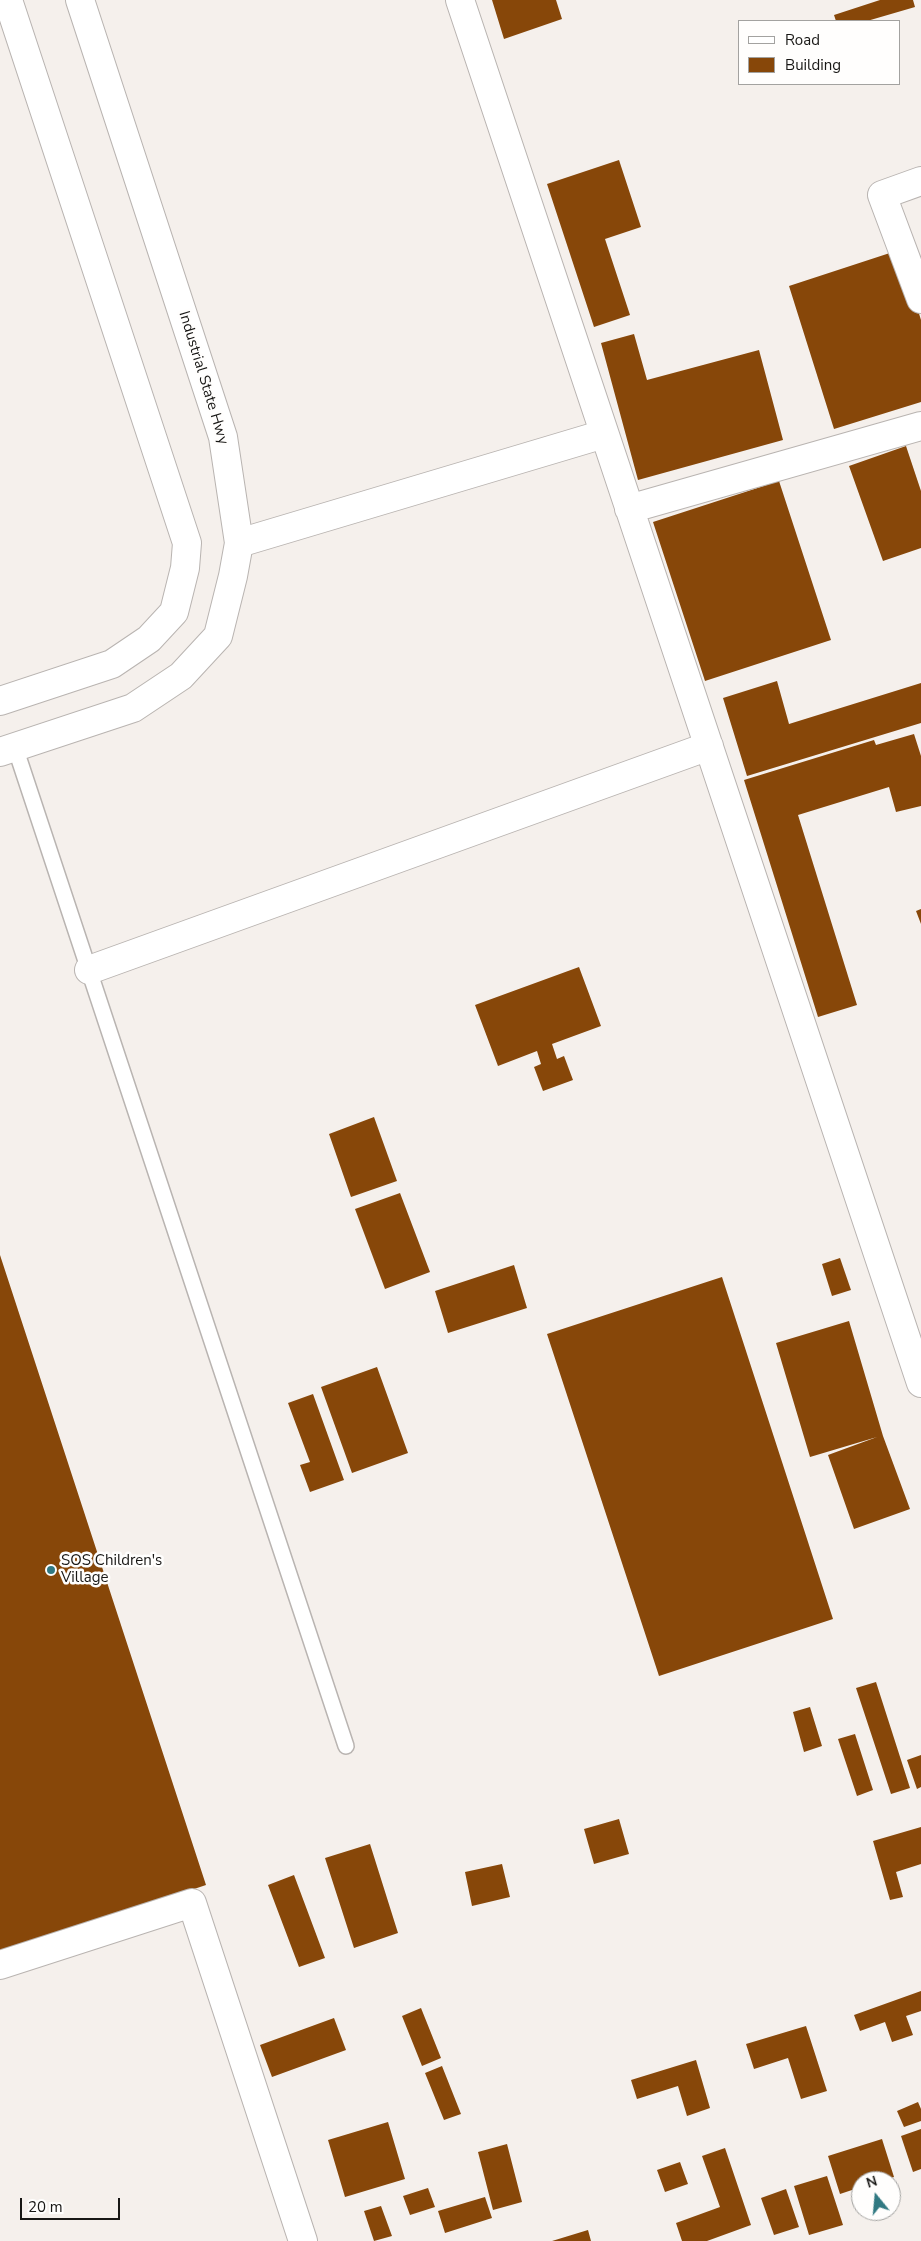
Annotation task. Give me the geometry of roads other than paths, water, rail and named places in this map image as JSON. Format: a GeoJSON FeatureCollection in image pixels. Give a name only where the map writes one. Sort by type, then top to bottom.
{"type":"FeatureCollection","features":[{"type":"Feature","properties":{"kind":"street"},"geometry":{"type":"LineString","coordinates":[[0,701],[112,664],[149,640],[174,612],[185,568],[187,544],[8,0]]}},
{"type":"Feature","properties":{"kind":"street","name":"Industrial State Hwy"},"geometry":{"type":"LineString","coordinates":[[8,750],[133,708],[181,676],[218,636],[234,576],[239,543],[223,437],[80,0]]}},
{"type":"Feature","properties":{"kind":"street"},"geometry":{"type":"LineString","coordinates":[[460,0],[709,746],[913,1335],[921,1383]]}},
{"type":"Feature","properties":{"kind":"street"},"geometry":{"type":"LineString","coordinates":[[921,181],[882,195],[921,299]]}},
{"type":"Feature","properties":{"kind":"street"},"geometry":{"type":"LineString","coordinates":[[630,509],[921,426]]}},
{"type":"Feature","properties":{"kind":"street"},"geometry":{"type":"LineString","coordinates":[[239,543],[604,434]]}},
{"type":"Feature","properties":{"kind":"street"},"geometry":{"type":"LineString","coordinates":[[89,970],[709,746]]}},
{"type":"Feature","properties":{"kind":"street"},"geometry":{"type":"LineString","coordinates":[[0,1965],[192,1903],[303,2241]]}},
{"type":"Feature","properties":{"kind":"lane"},"geometry":{"type":"LineString","coordinates":[[8,750],[89,970],[346,1746]]}},
{"type":"Feature","properties":{"kind":"place","name":"SOS Children's Village"},"geometry":{"type":"Point","coordinates":[51,1570]}}]}
